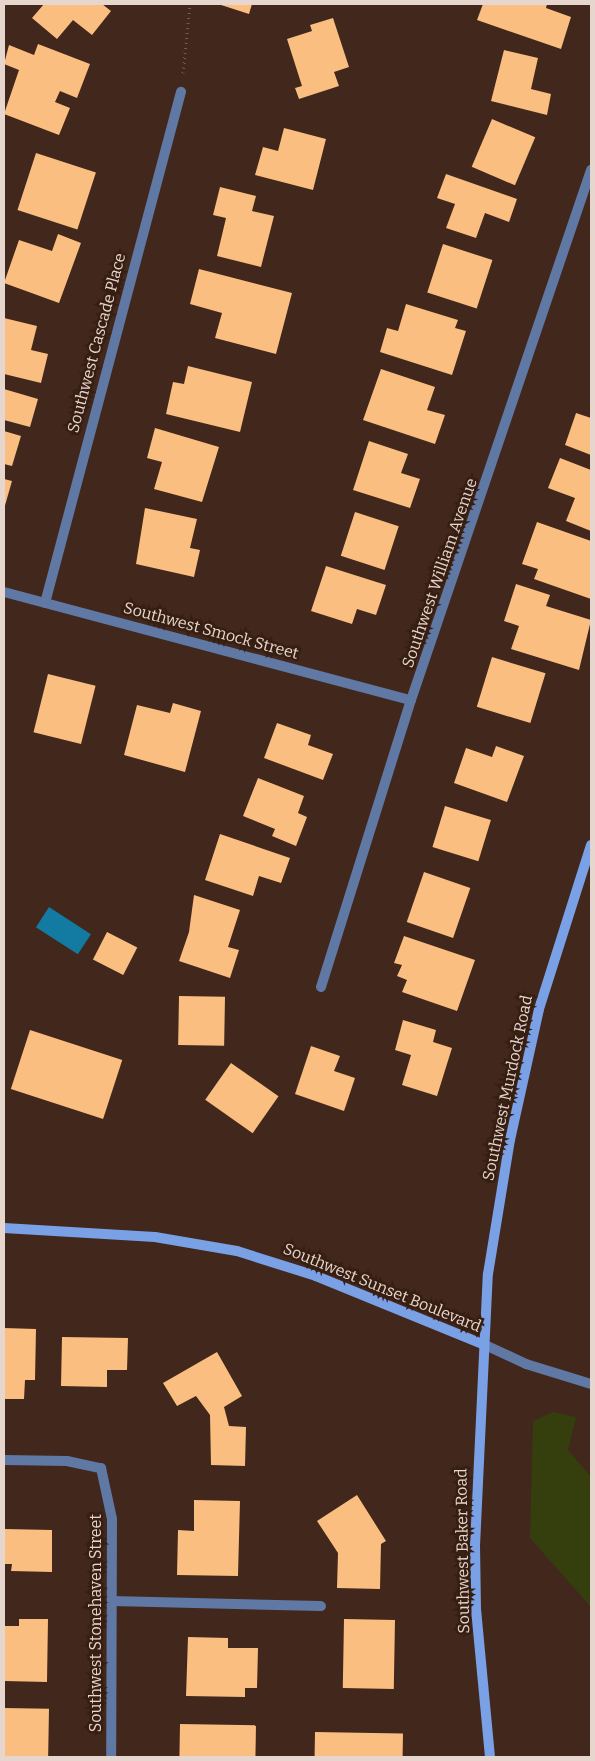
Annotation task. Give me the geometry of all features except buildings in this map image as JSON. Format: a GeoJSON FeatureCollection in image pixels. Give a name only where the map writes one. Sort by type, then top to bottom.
{"type":"FeatureCollection","features":[{"type":"Feature","properties":{"kind":"main road","name":"Southwest Murdock Road"},"geometry":{"type":"LineString","coordinates":[[483,1344],[488,1274],[510,1140],[540,1009],[587,870],[591,845]]}},
{"type":"Feature","properties":{"kind":"main road","name":"Southwest Sunset Boulevard"},"geometry":{"type":"LineString","coordinates":[[4,1228],[155,1237],[236,1251],[316,1276],[483,1344]]}},
{"type":"Feature","properties":{"kind":"main road","name":"Southwest Baker Road"},"geometry":{"type":"LineString","coordinates":[[483,1344],[475,1555],[490,1757]]}},
{"type":"Feature","properties":{"kind":"street","name":"Southwest Cascade Place"},"geometry":{"type":"LineString","coordinates":[[46,603],[181,92]]}},
{"type":"Feature","properties":{"kind":"street","name":"Southwest William Avenue"},"geometry":{"type":"LineString","coordinates":[[321,987],[411,700],[591,170]]}},
{"type":"Feature","properties":{"kind":"street","name":"Southwest Smock Street"},"geometry":{"type":"LineString","coordinates":[[4,592],[411,700]]}},
{"type":"Feature","properties":{"kind":"street"},"geometry":{"type":"LineString","coordinates":[[483,1344],[526,1364],[591,1384]]}},
{"type":"Feature","properties":{"kind":"street","name":"Southwest Stonehaven Street"},"geometry":{"type":"LineString","coordinates":[[4,1460],[67,1461],[101,1468],[112,1519],[112,1757]]}},
{"type":"Feature","properties":{"kind":"street"},"geometry":{"type":"LineString","coordinates":[[112,1602],[321,1606]]}},
{"type":"Feature","properties":{"kind":"path"},"geometry":{"type":"LineString","coordinates":[[181,92],[190,4]]}},
{"type":"Feature","properties":{"kind":"green space"},"geometry":{"type":"Polygon","coordinates":[[[553,1412],[576,1417],[568,1450],[591,1477],[591,1607],[530,1538],[533,1421],[553,1412]]]}},
{"type":"Feature","properties":{"kind":"water"},"geometry":{"type":"Polygon","coordinates":[[[49,907],[91,934],[78,954],[36,927],[49,907]]]}}]}
